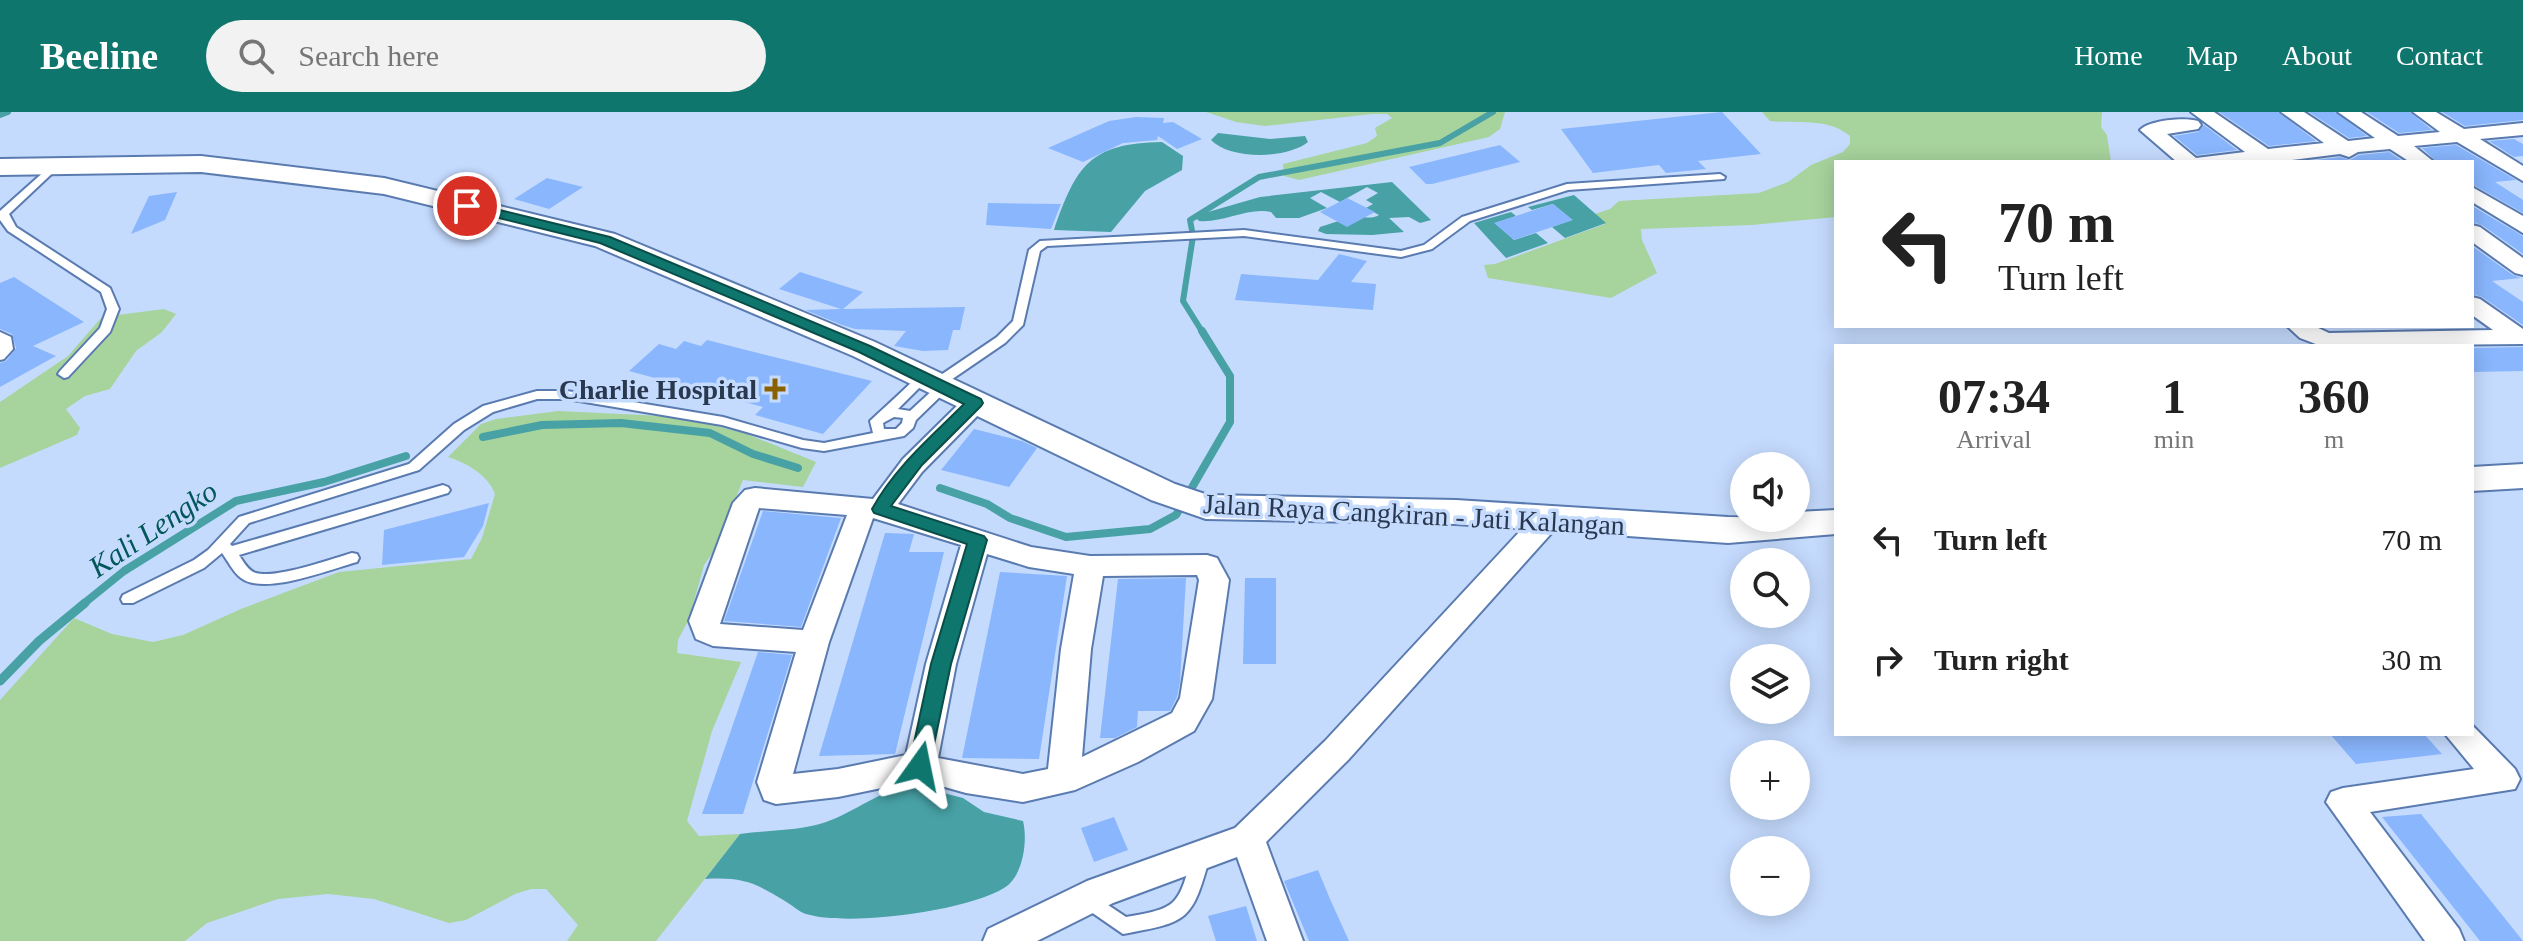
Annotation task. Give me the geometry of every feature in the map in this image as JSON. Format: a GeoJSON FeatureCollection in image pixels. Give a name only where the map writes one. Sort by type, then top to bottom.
{"type":"FeatureCollection","features":[{"type":"Feature","properties":{"kind":"street"},"geometry":{"type":"LineString","coordinates":[[2291,112],[2363,160]]}},
{"type":"Feature","properties":{"kind":"street"},"geometry":{"type":"LineString","coordinates":[[2348,112],[2421,160]]}},
{"type":"Feature","properties":{"kind":"street"},"geometry":{"type":"LineString","coordinates":[[2423,112],[2523,175]]}},
{"type":"Feature","properties":{"kind":"street"},"geometry":{"type":"LineString","coordinates":[[2513,112],[2523,118]]}},
{"type":"Feature","properties":{"kind":"street"},"geometry":{"type":"LineString","coordinates":[[2187,160],[2150,130],[2196,118],[2269,159]]}},
{"type":"Feature","properties":{"kind":"street"},"geometry":{"type":"LineString","coordinates":[[2247,160],[2523,129]]}},
{"type":"Feature","properties":{"kind":"street","name":"Jalan Raya Cangkiran - Jati Kalangan"},"geometry":{"type":"LineString","coordinates":[[0,167],[201,164],[384,186],[605,240],[864,349],[1163,492],[1206,507],[1456,512],[1728,530],[1834,522]]}},
{"type":"Feature","properties":{"kind":"street"},"geometry":{"type":"LineString","coordinates":[[2474,194],[2520,223]]}},
{"type":"Feature","properties":{"kind":"street"},"geometry":{"type":"LineString","coordinates":[[2474,229],[2520,223]]}},
{"type":"Feature","properties":{"kind":"street"},"geometry":{"type":"LineString","coordinates":[[2474,231],[2523,268]]}},
{"type":"Feature","properties":{"kind":"street"},"geometry":{"type":"LineString","coordinates":[[2474,305],[2520,337]]}},
{"type":"Feature","properties":{"kind":"street"},"geometry":{"type":"LineString","coordinates":[[2303,328],[2326,340],[2407,333],[2520,337]]}},
{"type":"Feature","properties":{"kind":"street"},"geometry":{"type":"LineString","coordinates":[[814,642],[713,635],[707,631],[704,621],[747,503],[755,497],[878,502],[1029,557],[1090,566],[1136,563],[1207,565],[1214,580],[1196,699],[1183,722],[1126,753],[1063,780],[1023,788],[966,779],[920,766],[838,783],[776,790],[774,782],[814,642],[878,502],[975,403]]}},
{"type":"Feature","properties":{"kind":"street"},"geometry":{"type":"LineString","coordinates":[[2474,479],[2523,476]]}},
{"type":"Feature","properties":{"kind":"street"},"geometry":{"type":"LineString","coordinates":[[1001,941],[1087,899],[1247,838],[1337,750],[1547,520]]}},
{"type":"Feature","properties":{"kind":"street"},"geometry":{"type":"LineString","coordinates":[[920,766],[941,664],[977,540]]}},
{"type":"Feature","properties":{"kind":"street"},"geometry":{"type":"LineString","coordinates":[[1063,780],[1076,649],[1090,566]]}},
{"type":"Feature","properties":{"kind":"street"},"geometry":{"type":"LineString","coordinates":[[2446,941],[2343,802],[2503,779],[2463,736]]}},
{"type":"Feature","properties":{"kind":"street"},"geometry":{"type":"LineString","coordinates":[[1247,838],[1285,941]]}},
{"type":"Feature","properties":{"kind":"lane"},"geometry":{"type":"LineString","coordinates":[[56,164],[2,216],[12,229],[106,290],[113,309],[106,329],[64,374]]}},
{"type":"Feature","properties":{"kind":"lane"},"geometry":{"type":"LineString","coordinates":[[884,435],[877,432],[875,425],[886,415],[1001,340],[1019,322],[1035,250],[1044,243],[1244,233],[1401,254],[1428,247],[1466,219],[1567,187],[1720,177]]}},
{"type":"Feature","properties":{"kind":"lane"},"geometry":{"type":"LineString","coordinates":[[0,336],[7,340],[7,349],[0,356]]}},
{"type":"Feature","properties":{"kind":"lane"},"geometry":{"type":"LineString","coordinates":[[225,548],[244,520],[414,467],[459,427],[488,409],[537,395],[567,395],[723,421],[802,444],[824,447],[902,432],[933,384]]}},
{"type":"Feature","properties":{"kind":"lane"},"geometry":{"type":"LineString","coordinates":[[886,415],[900,413],[910,418]]}},
{"type":"Feature","properties":{"kind":"lane"},"geometry":{"type":"LineString","coordinates":[[128,599],[225,548],[443,490]]}},
{"type":"Feature","properties":{"kind":"lane"},"geometry":{"type":"LineString","coordinates":[[225,548],[239,561],[245,574],[254,579],[272,578],[352,558]]}},
{"type":"Feature","properties":{"kind":"lane"},"geometry":{"type":"LineString","coordinates":[[1087,899],[1123,926],[1175,915],[1188,903],[1201,855]]}},
{"type":"Feature","properties":{"kind":"shaded area"},"geometry":{"type":"Polygon","coordinates":[[[1206,112],[1505,112],[1500,129],[1489,137],[1299,180],[1284,176],[1283,164],[1367,143],[1377,136],[1375,128],[1392,118],[1387,114],[1372,114],[1265,126],[1236,122],[1206,112]]]}},
{"type":"Feature","properties":{"kind":"shaded area"},"geometry":{"type":"Polygon","coordinates":[[[1762,112],[2102,112],[2101,127],[2107,135],[2111,160],[1834,160],[1834,217],[1752,225],[1641,229],[1642,240],[1657,273],[1611,298],[1488,278],[1484,265],[1495,264],[1605,224],[1595,214],[1610,209],[1619,201],[1759,193],[1788,182],[1811,165],[1843,152],[1850,144],[1850,136],[1832,126],[1770,121],[1762,112]]]}},
{"type":"Feature","properties":{"kind":"shaded area"},"geometry":{"type":"Polygon","coordinates":[[[1218,133],[1270,139],[1305,136],[1308,142],[1287,152],[1245,154],[1220,147],[1211,140],[1218,133]]]}},
{"type":"Feature","properties":{"kind":"shaded area"},"geometry":{"type":"Polygon","coordinates":[[[1162,142],[1183,156],[1182,170],[1145,191],[1111,232],[1054,230],[1070,189],[1089,162],[1118,147],[1162,142]]]}},
{"type":"Feature","properties":{"kind":"shaded area"},"geometry":{"type":"Polygon","coordinates":[[[1392,182],[1431,220],[1420,223],[1409,217],[1389,218],[1404,232],[1372,235],[1326,234],[1318,231],[1320,227],[1349,218],[1379,215],[1366,208],[1373,204],[1366,200],[1378,193],[1367,187],[1340,202],[1321,192],[1310,198],[1327,208],[1299,218],[1276,218],[1271,212],[1262,211],[1208,221],[1199,221],[1194,216],[1260,197],[1392,182]]]}},
{"type":"Feature","properties":{"kind":"shaded area"},"geometry":{"type":"Polygon","coordinates":[[[1574,195],[1606,223],[1565,238],[1552,227],[1572,220],[1553,204],[1532,210],[1528,207],[1574,195]]]}},
{"type":"Feature","properties":{"kind":"shaded area"},"geometry":{"type":"Polygon","coordinates":[[[1511,212],[1516,216],[1495,223],[1514,240],[1536,233],[1548,243],[1506,258],[1474,223],[1511,212]]]}},
{"type":"Feature","properties":{"kind":"shaded area"},"geometry":{"type":"Polygon","coordinates":[[[164,309],[176,314],[162,332],[136,351],[110,389],[85,396],[66,409],[80,428],[77,435],[0,468],[0,402],[68,356],[102,317],[164,309]]]}},
{"type":"Feature","properties":{"kind":"shaded area"},"geometry":{"type":"Polygon","coordinates":[[[558,411],[684,417],[747,434],[816,462],[803,487],[743,480],[716,548],[704,565],[689,619],[678,640],[677,653],[741,662],[712,731],[687,821],[699,836],[740,834],[656,941],[567,941],[578,925],[546,889],[531,889],[466,920],[449,923],[374,899],[328,894],[278,899],[207,923],[185,941],[0,941],[0,700],[74,618],[112,634],[153,642],[183,635],[339,572],[471,559],[482,538],[495,494],[476,471],[448,457],[481,424],[496,419],[558,411]]]}},
{"type":"Feature","properties":{"kind":"shaded area"},"geometry":{"type":"Polygon","coordinates":[[[912,785],[963,798],[984,812],[1023,821],[1025,838],[1022,858],[1010,883],[987,896],[963,904],[877,918],[849,919],[806,914],[765,889],[747,882],[705,879],[740,834],[816,825],[837,818],[890,791],[912,785]]]}},
{"type":"Feature","properties":{"kind":"building"},"geometry":{"type":"Polygon","coordinates":[[[1722,112],[1761,154],[1698,161],[1706,169],[1666,173],[1659,165],[1593,173],[1561,129],[1722,112]]]}},
{"type":"Feature","properties":{"kind":"building"},"geometry":{"type":"Polygon","coordinates":[[[2219,112],[2278,112],[2316,141],[2269,146],[2219,112]]]}},
{"type":"Feature","properties":{"kind":"building"},"geometry":{"type":"Polygon","coordinates":[[[2309,112],[2335,112],[2367,136],[2349,138],[2309,112]]]}},
{"type":"Feature","properties":{"kind":"building"},"geometry":{"type":"Polygon","coordinates":[[[2367,112],[2410,112],[2432,130],[2399,133],[2367,112]]]}},
{"type":"Feature","properties":{"kind":"building"},"geometry":{"type":"Polygon","coordinates":[[[2442,112],[2523,112],[2523,120],[2465,126],[2442,112]]]}},
{"type":"Feature","properties":{"kind":"building"},"geometry":{"type":"Polygon","coordinates":[[[1136,117],[1164,118],[1163,123],[1173,122],[1202,139],[1177,149],[1158,136],[1157,140],[1123,143],[1083,162],[1048,148],[1109,121],[1136,117]]]}},
{"type":"Feature","properties":{"kind":"building"},"geometry":{"type":"Polygon","coordinates":[[[2204,125],[2237,150],[2197,155],[2174,136],[2198,132],[2204,125]]]}},
{"type":"Feature","properties":{"kind":"building"},"geometry":{"type":"Polygon","coordinates":[[[2514,139],[2523,144],[2523,156],[2514,157],[2489,141],[2514,139]]]}},
{"type":"Feature","properties":{"kind":"building"},"geometry":{"type":"Polygon","coordinates":[[[1500,145],[1520,162],[1432,184],[1426,184],[1409,167],[1500,145]]]}},
{"type":"Feature","properties":{"kind":"building"},"geometry":{"type":"Polygon","coordinates":[[[2456,145],[2516,180],[2495,182],[2523,200],[2523,213],[2474,185],[2474,160],[2435,160],[2422,148],[2456,145]]]}},
{"type":"Feature","properties":{"kind":"building"},"geometry":{"type":"Polygon","coordinates":[[[2389,152],[2401,160],[2350,160],[2359,155],[2389,152]]]}},
{"type":"Feature","properties":{"kind":"building"},"geometry":{"type":"Polygon","coordinates":[[[2340,157],[2350,160],[2317,160],[2340,157]]]}},
{"type":"Feature","properties":{"kind":"building"},"geometry":{"type":"Polygon","coordinates":[[[547,178],[583,187],[549,209],[514,199],[547,178]]]}},
{"type":"Feature","properties":{"kind":"building"},"geometry":{"type":"Polygon","coordinates":[[[177,192],[165,220],[131,234],[149,196],[177,192]]]}},
{"type":"Feature","properties":{"kind":"building"},"geometry":{"type":"Polygon","coordinates":[[[1347,198],[1375,212],[1347,227],[1320,212],[1347,198]]]}},
{"type":"Feature","properties":{"kind":"building"},"geometry":{"type":"Polygon","coordinates":[[[988,203],[1061,204],[1051,229],[986,225],[988,203]]]}},
{"type":"Feature","properties":{"kind":"building"},"geometry":{"type":"Polygon","coordinates":[[[1553,204],[1573,220],[1514,240],[1494,223],[1553,204]]]}},
{"type":"Feature","properties":{"kind":"building"},"geometry":{"type":"Polygon","coordinates":[[[2474,207],[2523,236],[2523,254],[2474,223],[2474,207]]]}},
{"type":"Feature","properties":{"kind":"building"},"geometry":{"type":"Polygon","coordinates":[[[2474,247],[2521,278],[2492,281],[2523,302],[2523,325],[2474,295],[2474,247]]]}},
{"type":"Feature","properties":{"kind":"building"},"geometry":{"type":"Polygon","coordinates":[[[1339,254],[1367,261],[1351,282],[1376,284],[1373,310],[1235,300],[1241,274],[1318,280],[1339,254]]]}},
{"type":"Feature","properties":{"kind":"building"},"geometry":{"type":"Polygon","coordinates":[[[800,272],[863,292],[843,309],[965,307],[960,330],[953,330],[948,350],[923,351],[894,346],[906,331],[855,329],[842,325],[805,310],[841,309],[779,289],[800,272]]]}},
{"type":"Feature","properties":{"kind":"building"},"geometry":{"type":"Polygon","coordinates":[[[14,277],[84,322],[33,346],[56,356],[0,387],[0,363],[6,361],[16,348],[12,334],[0,329],[0,283],[14,277]]]}},
{"type":"Feature","properties":{"kind":"building","name":"Charlie Hospital"},"geometry":{"type":"Polygon","coordinates":[[[707,340],[872,381],[823,434],[755,415],[763,407],[629,371],[659,344],[676,349],[684,341],[701,346],[707,340]]]}},
{"type":"Feature","properties":{"kind":"building"},"geometry":{"type":"Polygon","coordinates":[[[2523,347],[2523,371],[2474,372],[2474,348],[2523,347]]]}},
{"type":"Feature","properties":{"kind":"building"},"geometry":{"type":"Polygon","coordinates":[[[974,429],[1037,448],[1009,487],[941,470],[974,429]]]}},
{"type":"Feature","properties":{"kind":"building"},"geometry":{"type":"Polygon","coordinates":[[[489,503],[483,526],[464,557],[382,565],[384,530],[489,503]]]}},
{"type":"Feature","properties":{"kind":"building"},"geometry":{"type":"Polygon","coordinates":[[[763,511],[841,518],[801,627],[724,621],[763,511]]]}},
{"type":"Feature","properties":{"kind":"building"},"geometry":{"type":"Polygon","coordinates":[[[885,533],[914,534],[909,552],[944,552],[895,754],[819,756],[885,533]]]}},
{"type":"Feature","properties":{"kind":"building"},"geometry":{"type":"Polygon","coordinates":[[[1000,572],[1067,576],[1039,759],[962,758],[1000,572]]]}},
{"type":"Feature","properties":{"kind":"building"},"geometry":{"type":"Polygon","coordinates":[[[1186,578],[1180,682],[1170,711],[1138,711],[1137,727],[1115,738],[1100,738],[1118,579],[1186,578]]]}},
{"type":"Feature","properties":{"kind":"building"},"geometry":{"type":"Polygon","coordinates":[[[1245,578],[1276,578],[1276,664],[1243,664],[1245,578]]]}},
{"type":"Feature","properties":{"kind":"building"},"geometry":{"type":"Polygon","coordinates":[[[758,652],[792,655],[743,814],[702,814],[758,652]]]}},
{"type":"Feature","properties":{"kind":"building"},"geometry":{"type":"Polygon","coordinates":[[[2332,736],[2426,736],[2442,754],[2356,764],[2332,736]]]}},
{"type":"Feature","properties":{"kind":"building"},"geometry":{"type":"Polygon","coordinates":[[[2421,814],[2523,941],[2480,941],[2382,817],[2421,814]]]}},
{"type":"Feature","properties":{"kind":"building"},"geometry":{"type":"Polygon","coordinates":[[[1114,817],[1128,850],[1094,862],[1081,828],[1114,817]]]}},
{"type":"Feature","properties":{"kind":"building"},"geometry":{"type":"Polygon","coordinates":[[[1318,870],[1349,941],[1309,941],[1284,881],[1318,870]]]}},
{"type":"Feature","properties":{"kind":"building"},"geometry":{"type":"Polygon","coordinates":[[[1246,906],[1257,941],[1216,941],[1208,916],[1246,906]]]}},
{"type":"Feature","properties":{"kind":"waterway"},"geometry":{"type":"LineString","coordinates":[[0,115],[8,112]]}},
{"type":"Feature","properties":{"kind":"waterway","name":"Kali Lengko"},"geometry":{"type":"LineString","coordinates":[[1203,333],[1183,301],[1193,236],[1190,220],[1259,177],[1440,143],[1493,112]]}},
{"type":"Feature","properties":{"kind":"waterway","name":"Kali Lengko"},"geometry":{"type":"LineString","coordinates":[[940,488],[987,504],[1010,518],[1066,537],[1150,529],[1176,515],[1230,422],[1230,376],[1202,331]]}},
{"type":"Feature","properties":{"kind":"waterway","name":"Kali Lengko"},"geometry":{"type":"LineString","coordinates":[[483,437],[542,425],[621,423],[710,433],[753,454],[798,468]]}},
{"type":"Feature","properties":{"kind":"waterway","name":"Kali Lengko"},"geometry":{"type":"LineString","coordinates":[[82,605],[124,571],[236,501],[324,482],[406,456]]}},
{"type":"Feature","properties":{"kind":"waterway","name":"Kali Lengko"},"geometry":{"type":"LineString","coordinates":[[0,681],[39,641],[85,603]]}},
{"type":"Feature","properties":{"kind":"place","name":"Charlie Hospital"},"geometry":{"type":"Point","coordinates":[775,389]}},
{"type":"Feature","properties":{"kind":"route"},"geometry":{"type":"LineString","coordinates":[[467,206],[605,240],[864,349],[975,403],[915,461],[892,489],[881,509],[977,540],[941,664],[920,766]]}}]}
